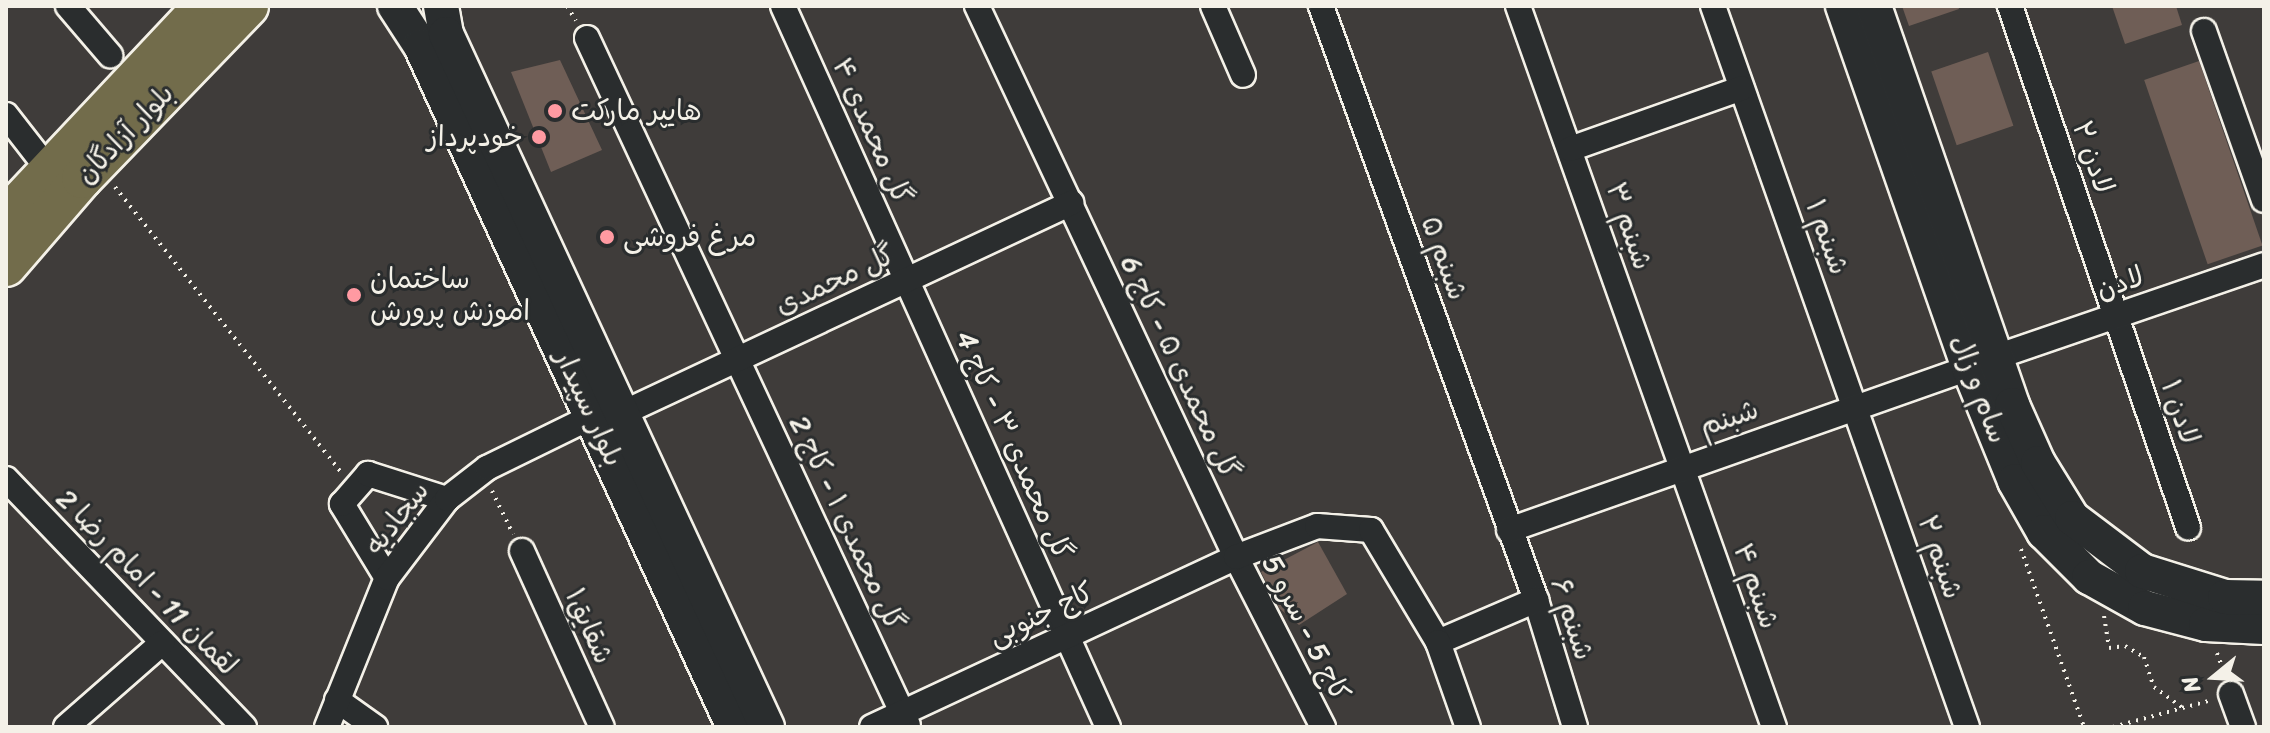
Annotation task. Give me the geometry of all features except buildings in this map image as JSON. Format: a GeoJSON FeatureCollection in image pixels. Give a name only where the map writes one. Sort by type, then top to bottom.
{"type":"FeatureCollection","features":[{"type":"Feature","properties":{"kind":"main road"},"geometry":{"type":"LineString","coordinates":[[6,217],[204,6]]}},
{"type":"Feature","properties":{"kind":"main road","name":"بلوار آزادگان"},"geometry":{"type":"LineString","coordinates":[[6,266],[96,163],[248,6]]}},
{"type":"Feature","properties":{"kind":"street"},"geometry":{"type":"LineString","coordinates":[[68,6],[110,55]]}},
{"type":"Feature","properties":{"kind":"street","name":"بلوار سپیدار"},"geometry":{"type":"LineString","coordinates":[[395,6],[421,46],[767,727]]}},
{"type":"Feature","properties":{"kind":"street","name":"بلوار سپیدار"},"geometry":{"type":"LineString","coordinates":[[441,6],[446,34],[609,414],[734,727]]}},
{"type":"Feature","properties":{"kind":"street","name":"گل محمدی ۴"},"geometry":{"type":"LineString","coordinates":[[783,6],[907,280]]}},
{"type":"Feature","properties":{"kind":"street","name":"گل محمدی ۵ - کاج 6"},"geometry":{"type":"LineString","coordinates":[[977,6],[1236,557]]}},
{"type":"Feature","properties":{"kind":"street"},"geometry":{"type":"LineString","coordinates":[[1213,6],[1243,75]]}},
{"type":"Feature","properties":{"kind":"street","name":"شبنم ۵"},"geometry":{"type":"LineString","coordinates":[[1321,6],[1509,530]]}},
{"type":"Feature","properties":{"kind":"street","name":"شبنم ۳"},"geometry":{"type":"LineString","coordinates":[[1518,6],[1682,465]]}},
{"type":"Feature","properties":{"kind":"street","name":"شبنم ۱"},"geometry":{"type":"LineString","coordinates":[[1713,6],[1856,407]]}},
{"type":"Feature","properties":{"kind":"street","name":"سام و زال"},"geometry":{"type":"LineString","coordinates":[[1843,6],[1983,362],[2072,518],[2142,571],[2225,597],[2264,598]]}},
{"type":"Feature","properties":{"kind":"street","name":"سام و زال"},"geometry":{"type":"LineString","coordinates":[[1874,6],[1983,362],[2015,481],[2044,532],[2089,577],[2145,608],[2206,624],[2264,627]]}},
{"type":"Feature","properties":{"kind":"street","name":"لادن ۲"},"geometry":{"type":"LineString","coordinates":[[2012,11],[2115,317]]}},
{"type":"Feature","properties":{"kind":"street"},"geometry":{"type":"LineString","coordinates":[[2204,31],[2264,200]]}},
{"type":"Feature","properties":{"kind":"street","name":"گل محمدی ۱ - کاج 2"},"geometry":{"type":"LineString","coordinates":[[587,38],[905,720]]}},
{"type":"Feature","properties":{"kind":"street"},"geometry":{"type":"LineString","coordinates":[[1570,149],[1742,88]]}},
{"type":"Feature","properties":{"kind":"street"},"geometry":{"type":"LineString","coordinates":[[6,115],[15,145],[48,169]]}},
{"type":"Feature","properties":{"kind":"street","name":"گل محمدی"},"geometry":{"type":"LineString","coordinates":[[609,414],[737,359],[1071,203]]}},
{"type":"Feature","properties":{"kind":"street","name":"لادن"},"geometry":{"type":"LineString","coordinates":[[1983,362],[2264,265]]}},
{"type":"Feature","properties":{"kind":"street","name":"گل محمدی ۳ - کاج 4"},"geometry":{"type":"LineString","coordinates":[[907,280],[1108,727]]}},
{"type":"Feature","properties":{"kind":"street","name":"لادن ۱"},"geometry":{"type":"LineString","coordinates":[[2115,317],[2188,527]]}},
{"type":"Feature","properties":{"kind":"street","name":"شبنم"},"geometry":{"type":"LineString","coordinates":[[1509,530],[1682,465],[1983,362]]}},
{"type":"Feature","properties":{"kind":"street","name":"شبنم ۲"},"geometry":{"type":"LineString","coordinates":[[1856,407],[1967,727]]}},
{"type":"Feature","properties":{"kind":"street","name":"سجادیه"},"geometry":{"type":"LineString","coordinates":[[327,727],[387,578],[447,499],[482,471],[609,414]]}},
{"type":"Feature","properties":{"kind":"street","name":"شبنم ۴"},"geometry":{"type":"LineString","coordinates":[[1682,465],[1774,727]]}},
{"type":"Feature","properties":{"kind":"street"},"geometry":{"type":"LineString","coordinates":[[387,578],[342,504],[368,474],[447,499]]}},
{"type":"Feature","properties":{"kind":"street","name":"لقمان 11 - امام رضا 2"},"geometry":{"type":"LineString","coordinates":[[6,479],[244,727]]}},
{"type":"Feature","properties":{"kind":"street","name":"کاج جنوبی"},"geometry":{"type":"LineString","coordinates":[[872,727],[905,720],[1067,635],[1236,557],[1317,526],[1371,530],[1438,642]]}},
{"type":"Feature","properties":{"kind":"street","name":"شبنم ۶"},"geometry":{"type":"LineString","coordinates":[[1509,530],[1536,600],[1575,727]]}},
{"type":"Feature","properties":{"kind":"street","name":"شقایق۱"},"geometry":{"type":"LineString","coordinates":[[522,551],[602,727]]}},
{"type":"Feature","properties":{"kind":"street","name":"کاج 5 - سرو 5"},"geometry":{"type":"LineString","coordinates":[[1236,557],[1323,727]]}},
{"type":"Feature","properties":{"kind":"street"},"geometry":{"type":"LineString","coordinates":[[1468,727],[1438,642],[1536,600]]}},
{"type":"Feature","properties":{"kind":"street"},"geometry":{"type":"LineString","coordinates":[[66,727],[162,643]]}},
{"type":"Feature","properties":{"kind":"street"},"geometry":{"type":"LineString","coordinates":[[2231,694],[2243,727]]}},
{"type":"Feature","properties":{"kind":"street"},"geometry":{"type":"LineString","coordinates":[[337,700],[375,727]]}},
{"type":"Feature","properties":{"kind":"path"},"geometry":{"type":"LineString","coordinates":[[96,163],[355,489]]}},
{"type":"Feature","properties":{"kind":"path"},"geometry":{"type":"LineString","coordinates":[[482,471],[522,551]]}},
{"type":"Feature","properties":{"kind":"path"},"geometry":{"type":"LineString","coordinates":[[2016,535],[2084,727]]}},
{"type":"Feature","properties":{"kind":"path"},"geometry":{"type":"LineString","coordinates":[[2111,591],[2103,618],[2109,648],[2125,646],[2144,657],[2154,687],[2184,709]]}},
{"type":"Feature","properties":{"kind":"path"},"geometry":{"type":"LineString","coordinates":[[2113,727],[2231,694],[2206,624]]}},
{"type":"Feature","properties":{"kind":"place","name":"هایپر مارکت"},"geometry":{"type":"Point","coordinates":[555,111]}},
{"type":"Feature","properties":{"kind":"place","name":"خودپرداز"},"geometry":{"type":"Point","coordinates":[539,137]}},
{"type":"Feature","properties":{"kind":"place","name":"مرغ فروشی"},"geometry":{"type":"Point","coordinates":[607,237]}},
{"type":"Feature","properties":{"kind":"place","name":"ساختمان اموزش پرورش"},"geometry":{"type":"Point","coordinates":[354,295]}}]}
